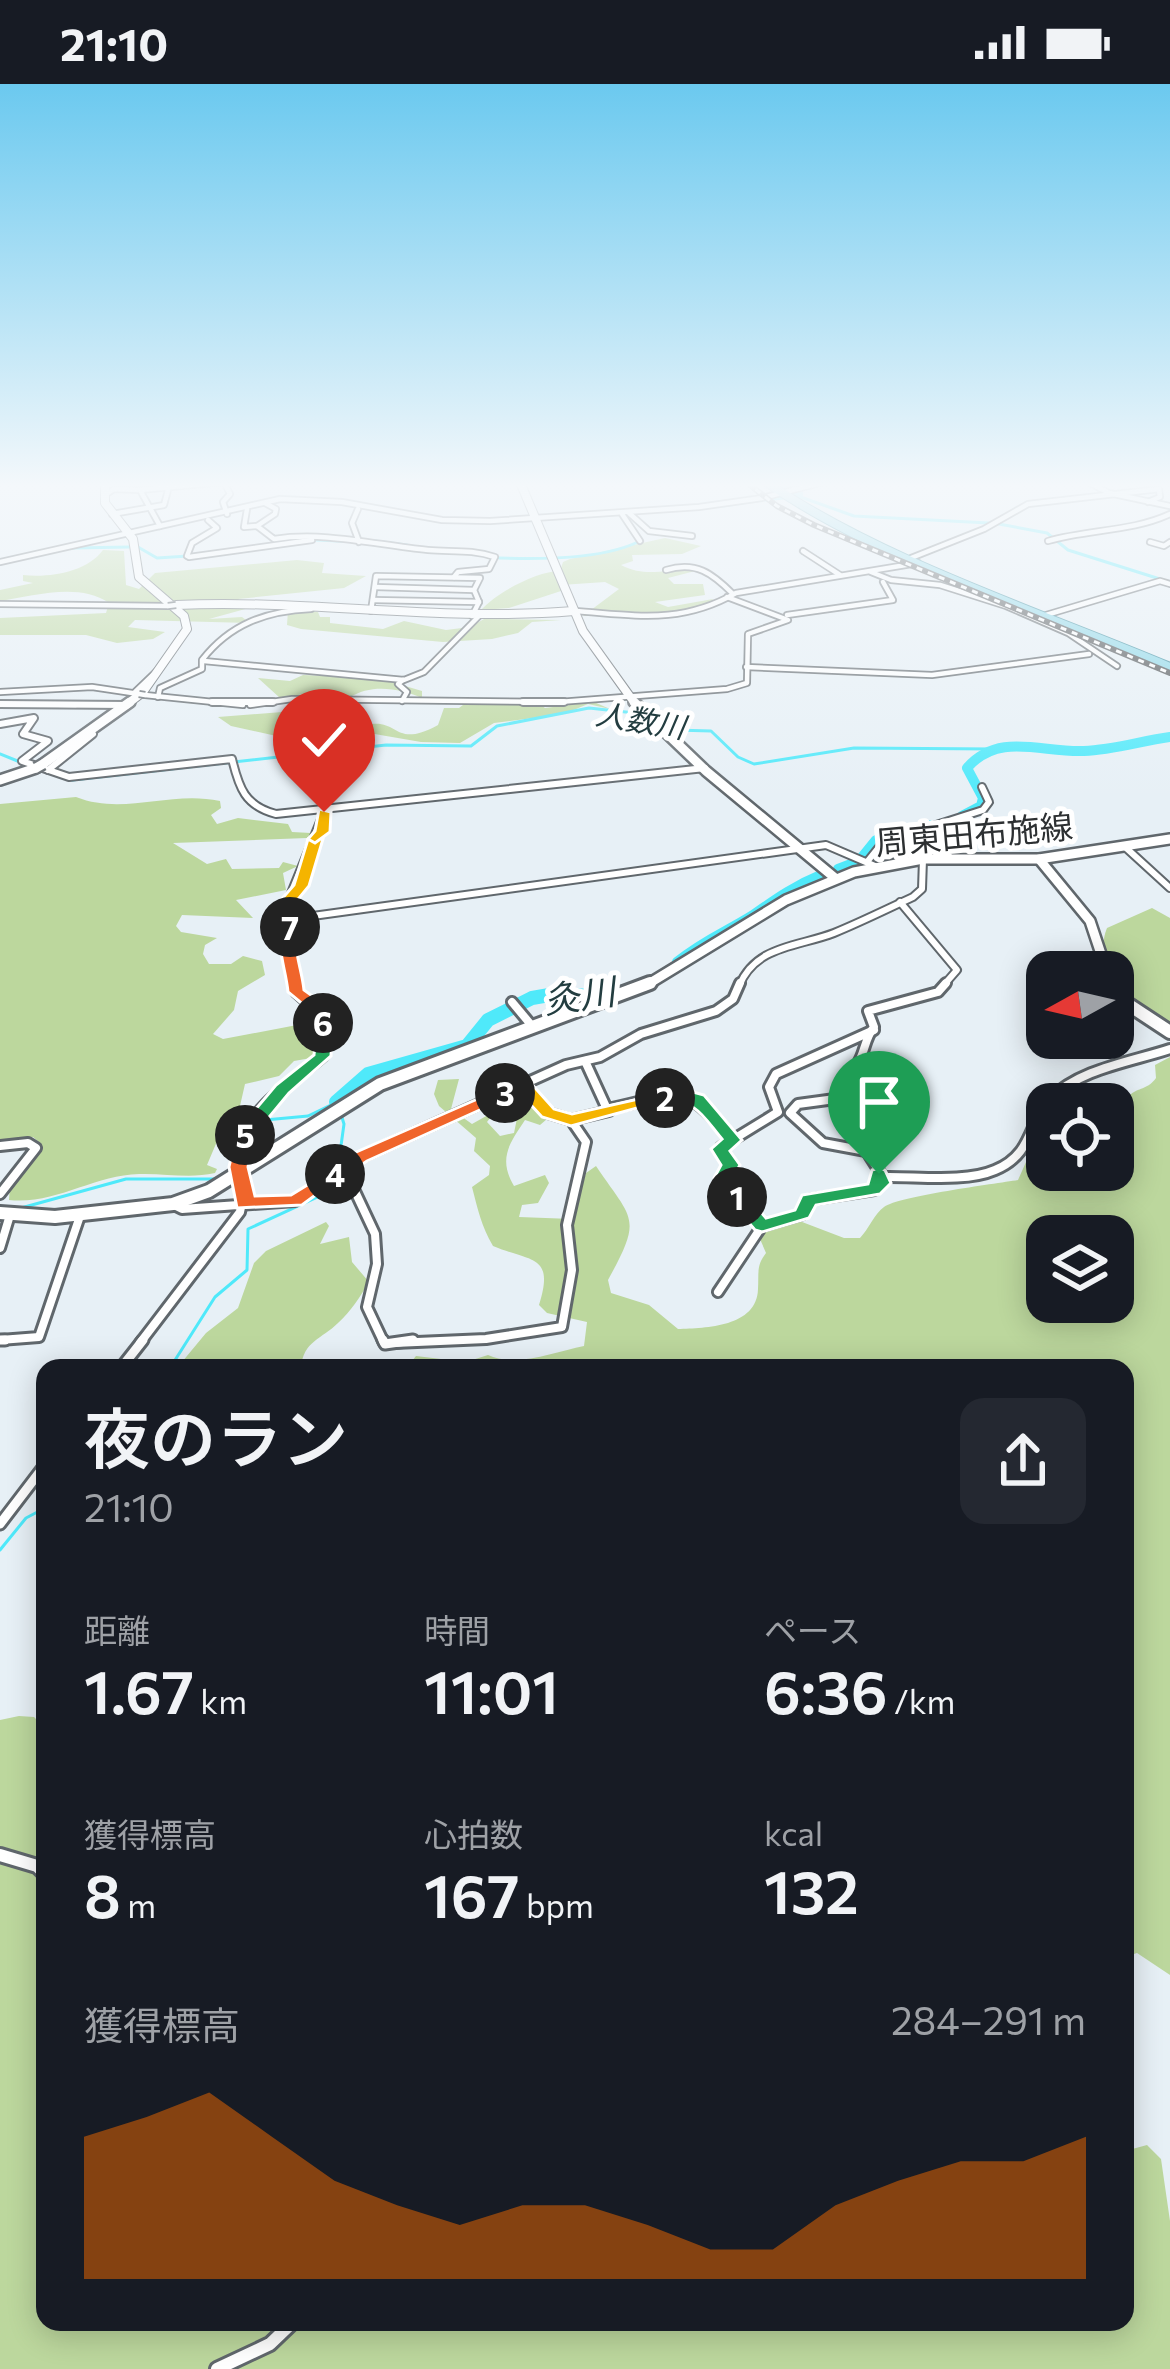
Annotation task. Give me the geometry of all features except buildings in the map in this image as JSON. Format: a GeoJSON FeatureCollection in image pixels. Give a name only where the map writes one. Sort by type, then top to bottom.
{"type":"FeatureCollection","features":[{"type":"Feature","properties":{"kind":"main road"},"geometry":{"type":"LineString","coordinates":[[981,589],[1170,667]]}},
{"type":"Feature","properties":{"kind":"street"},"geometry":{"type":"LineString","coordinates":[[0,780],[42,768],[129,705],[161,670],[188,625],[151,589]]}},
{"type":"Feature","properties":{"kind":"street"},"geometry":{"type":"LineString","coordinates":[[371,612],[375,589]]}},
{"type":"Feature","properties":{"kind":"street"},"geometry":{"type":"LineString","coordinates":[[402,701],[407,692],[398,685],[424,672],[476,616],[479,602],[474,590],[429,589]]}},
{"type":"Feature","properties":{"kind":"street"},"geometry":{"type":"LineString","coordinates":[[565,589],[597,655],[628,695],[835,878]]}},
{"type":"Feature","properties":{"kind":"street"},"geometry":{"type":"LineString","coordinates":[[725,589],[730,595],[785,615],[892,600],[887,589]]}},
{"type":"Feature","properties":{"kind":"street"},"geometry":{"type":"LineString","coordinates":[[0,604],[240,601],[371,612],[476,616],[574,611],[664,619],[711,607],[730,595],[767,589]]}},
{"type":"Feature","properties":{"kind":"street"},"geometry":{"type":"LineString","coordinates":[[953,589],[981,596],[1077,638],[1089,655]]}},
{"type":"Feature","properties":{"kind":"street"},"geometry":{"type":"LineString","coordinates":[[1046,616],[1135,589]]}},
{"type":"Feature","properties":{"kind":"street"},"geometry":{"type":"LineString","coordinates":[[159,596],[180,595],[194,604]]}},
{"type":"Feature","properties":{"kind":"street"},"geometry":{"type":"LineString","coordinates":[[373,600],[479,602]]}},
{"type":"Feature","properties":{"kind":"street"},"geometry":{"type":"LineString","coordinates":[[158,697],[160,688],[198,672],[216,642],[234,627],[254,624],[271,611],[311,609]]}},
{"type":"Feature","properties":{"kind":"street"},"geometry":{"type":"LineString","coordinates":[[0,692],[92,687],[247,705],[292,699],[560,702],[725,693],[746,685],[748,634],[784,624],[785,615]]}},
{"type":"Feature","properties":{"kind":"street"},"geometry":{"type":"LineString","coordinates":[[746,667],[802,664],[827,670],[960,673],[1030,658],[1089,655],[1117,666]]}},
{"type":"Feature","properties":{"kind":"street"},"geometry":{"type":"LineString","coordinates":[[203,661],[219,658],[288,671],[404,680]]}},
{"type":"Feature","properties":{"kind":"street"},"geometry":{"type":"LineString","coordinates":[[139,694],[153,671],[161,670]]}},
{"type":"Feature","properties":{"kind":"street"},"geometry":{"type":"LineString","coordinates":[[0,704],[129,705]]}},
{"type":"Feature","properties":{"kind":"street"},"geometry":{"type":"LineString","coordinates":[[0,724],[34,718],[23,734],[49,741],[22,761],[81,777],[232,760],[239,793],[247,805],[276,814],[707,767]]}},
{"type":"Feature","properties":{"kind":"street"},"geometry":{"type":"LineString","coordinates":[[291,920],[830,844],[866,862],[883,842],[983,810],[988,802],[982,787]]}},
{"type":"Feature","properties":{"kind":"street"},"geometry":{"type":"LineString","coordinates":[[128,1359],[244,1203],[242,1138],[283,1089],[318,1061],[324,1049],[323,1016],[296,992],[293,960],[285,942],[291,920],[287,902],[301,886],[310,845],[322,832],[324,812]]}},
{"type":"Feature","properties":{"kind":"street","name":"周東田布施線"},"geometry":{"type":"LineString","coordinates":[[5,1214],[80,1216],[173,1204],[240,1175],[339,1108],[408,1071],[649,985],[786,900],[866,862],[1039,859],[1170,838]]}},
{"type":"Feature","properties":{"kind":"street"},"geometry":{"type":"LineString","coordinates":[[1123,844],[1170,888]]}},
{"type":"Feature","properties":{"kind":"street"},"geometry":{"type":"LineString","coordinates":[[173,1204],[182,1209],[296,1201],[339,1172],[523,1085],[641,1034],[716,1011],[734,999],[746,968],[778,947],[826,936],[922,890],[922,859]]}},
{"type":"Feature","properties":{"kind":"street"},"geometry":{"type":"LineString","coordinates":[[1039,859],[1090,921],[1100,951]]}},
{"type":"Feature","properties":{"kind":"street"},"geometry":{"type":"LineString","coordinates":[[874,1030],[868,1011],[938,992],[958,970],[900,902]]}},
{"type":"Feature","properties":{"kind":"street"},"geometry":{"type":"LineString","coordinates":[[514,1005],[532,1028]]}},
{"type":"Feature","properties":{"kind":"street"},"geometry":{"type":"LineString","coordinates":[[1134,1008],[1170,1032]]}},
{"type":"Feature","properties":{"kind":"street"},"geometry":{"type":"LineString","coordinates":[[874,1030],[863,1041],[860,1063],[839,1081],[835,1099],[883,1177]]}},
{"type":"Feature","properties":{"kind":"street"},"geometry":{"type":"LineString","coordinates":[[762,1226],[724,1178],[730,1165],[720,1149],[778,1112],[769,1087],[776,1074],[874,1030]]}},
{"type":"Feature","properties":{"kind":"street"},"geometry":{"type":"LineString","coordinates":[[883,1177],[994,1171],[1034,1135],[1034,1118],[1040,1111],[1078,1079],[1096,1069],[1130,1065],[1170,1048]]}},
{"type":"Feature","properties":{"kind":"street"},"geometry":{"type":"LineString","coordinates":[[585,1061],[610,1111]]}},
{"type":"Feature","properties":{"kind":"street"},"geometry":{"type":"LineString","coordinates":[[523,1085],[548,1113],[571,1120],[682,1094],[698,1099],[732,1140]]}},
{"type":"Feature","properties":{"kind":"street"},"geometry":{"type":"LineString","coordinates":[[835,1099],[798,1104],[790,1114],[821,1145],[842,1153],[866,1151]]}},
{"type":"Feature","properties":{"kind":"street"},"geometry":{"type":"LineString","coordinates":[[339,1172],[375,1224],[379,1280],[367,1306],[385,1344],[542,1332],[566,1322],[572,1270],[567,1225],[586,1142],[571,1120]]}},
{"type":"Feature","properties":{"kind":"street"},"geometry":{"type":"LineString","coordinates":[[0,1146],[28,1143],[36,1148],[0,1194]]}},
{"type":"Feature","properties":{"kind":"street"},"geometry":{"type":"LineString","coordinates":[[718,1292],[762,1226],[802,1214],[809,1200],[874,1190],[883,1177]]}},
{"type":"Feature","properties":{"kind":"street"},"geometry":{"type":"LineString","coordinates":[[0,1248],[5,1214]]}},
{"type":"Feature","properties":{"kind":"street"},"geometry":{"type":"LineString","coordinates":[[0,1340],[39,1337],[80,1216]]}},
{"type":"Feature","properties":{"kind":"street"},"geometry":{"type":"LineString","coordinates":[[0,1524],[36,1478]]}},
{"type":"Feature","properties":{"kind":"street"},"geometry":{"type":"LineString","coordinates":[[0,1855],[36,1866]]}},
{"type":"Feature","properties":{"kind":"street"},"geometry":{"type":"LineString","coordinates":[[217,2369],[271,2344],[284,2331]]}},
{"type":"Feature","properties":{"kind":"green space"},"geometry":{"type":"Polygon","coordinates":[[[338,589],[238,599],[249,608],[209,619],[242,617],[250,623],[135,620],[128,627],[165,632],[153,639],[117,643],[86,635],[0,635],[0,618],[106,613],[109,603],[84,593],[56,592],[0,601],[0,590],[338,589]]]}},
{"type":"Feature","properties":{"kind":"green space"},"geometry":{"type":"Polygon","coordinates":[[[510,589],[561,589],[509,608],[481,610],[510,589]]]}},
{"type":"Feature","properties":{"kind":"green space"},"geometry":{"type":"Polygon","coordinates":[[[619,589],[704,589],[705,595],[655,602],[668,607],[713,599],[709,605],[678,611],[583,616],[619,589]]]}},
{"type":"Feature","properties":{"kind":"green space"},"geometry":{"type":"Polygon","coordinates":[[[288,610],[318,612],[320,617],[330,617],[330,623],[383,629],[404,621],[446,630],[470,627],[484,619],[561,620],[532,622],[518,633],[492,639],[443,642],[301,629],[287,625],[288,610]]]}},
{"type":"Feature","properties":{"kind":"green space"},"geometry":{"type":"Polygon","coordinates":[[[303,675],[378,678],[422,691],[422,698],[386,689],[349,698],[323,691],[280,698],[258,678],[290,681],[303,675]]]}},
{"type":"Feature","properties":{"kind":"green space"},"geometry":{"type":"Polygon","coordinates":[[[467,702],[538,703],[545,708],[594,702],[610,709],[588,704],[564,714],[494,723],[460,743],[363,732],[281,737],[231,726],[218,717],[295,711],[305,714],[302,723],[381,724],[414,734],[438,725],[444,708],[459,708],[467,702]]]}},
{"type":"Feature","properties":{"kind":"green space"},"geometry":{"type":"Polygon","coordinates":[[[76,797],[112,804],[201,798],[220,801],[221,808],[211,815],[217,824],[238,818],[288,824],[292,832],[311,833],[307,838],[173,843],[207,864],[226,859],[232,869],[279,868],[283,862],[298,866],[283,873],[286,890],[236,900],[253,918],[182,915],[176,926],[181,932],[217,938],[205,945],[203,954],[209,964],[231,964],[243,956],[262,961],[265,975],[238,991],[234,1010],[213,1034],[223,1039],[297,1025],[307,1033],[304,1044],[316,1053],[294,1061],[279,1076],[245,1084],[237,1119],[218,1139],[207,1165],[217,1169],[215,1173],[122,1176],[42,1198],[9,1200],[10,1186],[37,1157],[40,1143],[33,1137],[0,1143],[0,804],[76,797]]]}},
{"type":"Feature","properties":{"kind":"green space"},"geometry":{"type":"Polygon","coordinates":[[[1152,908],[1170,918],[1170,1022],[1163,1022],[1134,999],[1134,951],[1105,951],[1107,928],[1152,908]]]}},
{"type":"Feature","properties":{"kind":"green space"},"geometry":{"type":"Polygon","coordinates":[[[1170,1057],[1170,1975],[1134,1954],[1134,1359],[523,1359],[584,1346],[587,1322],[547,1313],[539,1305],[541,1268],[528,1258],[493,1246],[472,1187],[489,1175],[490,1166],[474,1151],[476,1138],[439,1106],[434,1094],[438,1080],[459,1079],[451,1109],[472,1124],[488,1115],[485,1108],[493,1104],[496,1110],[487,1122],[500,1136],[514,1133],[521,1099],[529,1097],[547,1119],[540,1125],[525,1120],[508,1152],[507,1168],[514,1186],[545,1175],[549,1183],[538,1203],[522,1205],[519,1217],[572,1219],[586,1173],[596,1166],[629,1220],[626,1243],[608,1280],[611,1293],[649,1305],[678,1329],[728,1323],[749,1311],[766,1253],[760,1239],[789,1217],[844,1238],[860,1238],[884,1207],[1018,1180],[1026,1162],[1026,1191],[1134,1191],[1134,1092],[1153,1082],[1155,1065],[1170,1057]]]}},
{"type":"Feature","properties":{"kind":"green space"},"geometry":{"type":"Polygon","coordinates":[[[326,1222],[329,1226],[320,1244],[349,1237],[352,1262],[369,1282],[343,1318],[309,1346],[303,1359],[184,1359],[206,1333],[238,1308],[254,1263],[266,1251],[326,1222]]]}},
{"type":"Feature","properties":{"kind":"green space"},"geometry":{"type":"Polygon","coordinates":[[[36,1719],[36,2331],[1134,2331],[1134,2149],[1147,2145],[1161,2159],[1170,2221],[1170,2369],[0,2369],[0,1720],[36,1719]]]}},
{"type":"Feature","properties":{"kind":"waterway","name":"人数川"},"geometry":{"type":"LineString","coordinates":[[72,780],[386,745],[471,746],[497,726],[589,708],[644,714]]}},
{"type":"Feature","properties":{"kind":"waterway","name":"人数川"},"geometry":{"type":"LineString","coordinates":[[653,715],[675,730],[711,731],[738,757],[754,764],[854,748],[995,749]]}},
{"type":"Feature","properties":{"kind":"waterway","name":"灸川"},"geometry":{"type":"LineString","coordinates":[[962,816],[981,806],[983,798],[967,768],[993,750],[1022,746],[1095,750],[1170,737]]}},
{"type":"Feature","properties":{"kind":"waterway","name":"人数川"},"geometry":{"type":"LineString","coordinates":[[0,754],[20,762]]}},
{"type":"Feature","properties":{"kind":"waterway","name":"人数川"},"geometry":{"type":"LineString","coordinates":[[39,769],[63,778]]}},
{"type":"Feature","properties":{"kind":"waterway","name":"灸川"},"geometry":{"type":"LineString","coordinates":[[838,869],[859,861],[876,840],[929,825]]}},
{"type":"Feature","properties":{"kind":"waterway","name":"灸川"},"geometry":{"type":"LineString","coordinates":[[677,962],[821,875]]}},
{"type":"Feature","properties":{"kind":"waterway","name":"灸川"},"geometry":{"type":"LineString","coordinates":[[336,1102],[368,1074],[467,1046],[488,1020],[532,998],[555,994],[609,997]]}},
{"type":"Feature","properties":{"kind":"waterway","name":"灸川"},"geometry":{"type":"LineString","coordinates":[[242,1152],[265,1120],[308,1116],[337,1102]]}},
{"type":"Feature","properties":{"kind":"waterway","name":"灸川"},"geometry":{"type":"LineString","coordinates":[[176,1359],[215,1297],[247,1270],[248,1229],[335,1189],[344,1124],[340,1111]]}},
{"type":"Feature","properties":{"kind":"waterway","name":"灸川"},"geometry":{"type":"LineString","coordinates":[[21,1208],[126,1179],[216,1179]]}},
{"type":"Feature","properties":{"kind":"waterway","name":"灸川"},"geometry":{"type":"LineString","coordinates":[[0,1550],[36,1513]]}},
{"type":"Feature","properties":{"kind":"railway"},"geometry":{"type":"LineString","coordinates":[[967,589],[1170,673]]}},
{"type":"Feature","properties":{"kind":"route"},"geometry":{"type":"LineString","coordinates":[[324,812],[322,832],[310,845],[301,886],[287,902],[291,920],[285,942],[293,960],[296,992],[323,1016],[324,1049],[318,1061],[283,1089],[242,1138],[239,1167],[244,1203],[296,1201],[361,1157],[523,1085],[548,1113],[571,1120],[678,1094],[698,1099],[732,1140],[720,1149],[730,1165],[724,1178],[762,1226],[802,1214],[809,1200],[874,1190],[883,1177],[879,1174]]}}]}
